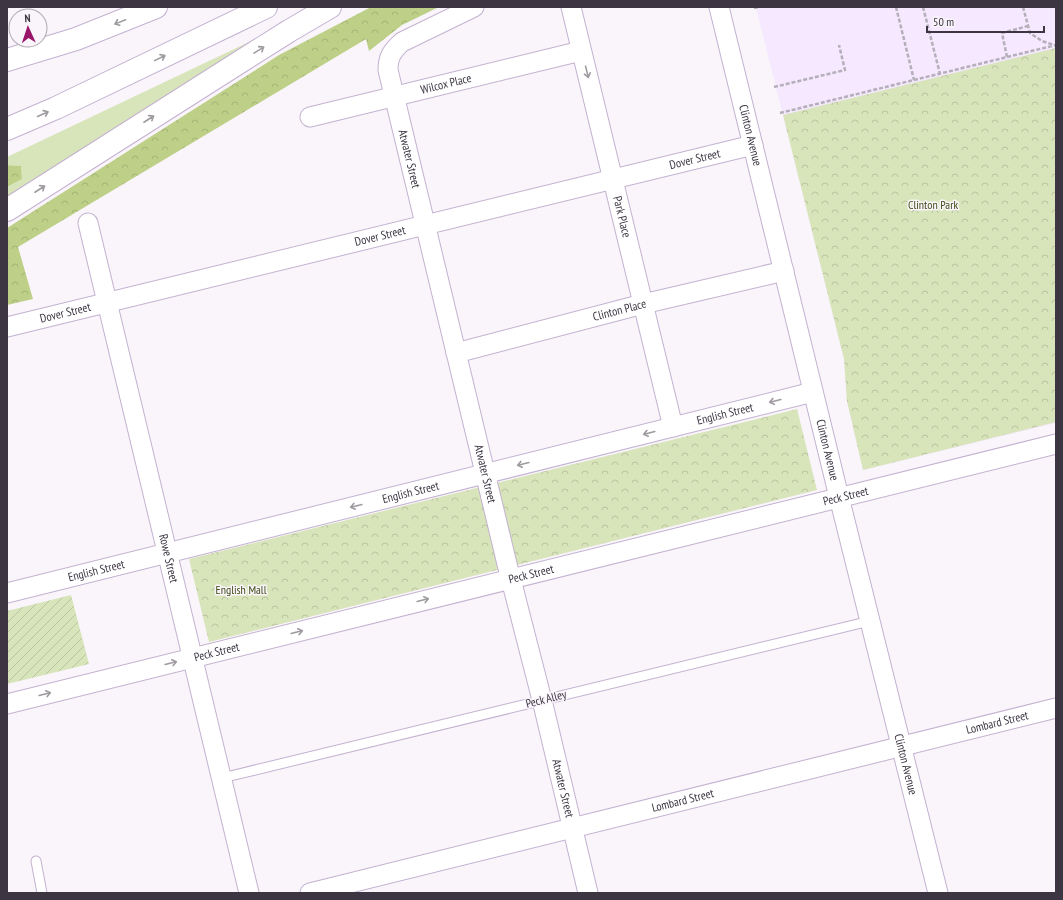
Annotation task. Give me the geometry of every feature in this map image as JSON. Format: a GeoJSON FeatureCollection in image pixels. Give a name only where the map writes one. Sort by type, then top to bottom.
{"type":"FeatureCollection","features":[{"type":"Feature","properties":{"kind":"highway"},"geometry":{"type":"LineString","coordinates":[[7,60],[76,39],[156,7]]}},
{"type":"Feature","properties":{"kind":"highway"},"geometry":{"type":"LineString","coordinates":[[7,128],[56,108],[266,7]]}},
{"type":"Feature","properties":{"kind":"highway"},"geometry":{"type":"LineString","coordinates":[[7,210],[249,56],[330,7]]}},
{"type":"Feature","properties":{"kind":"street","name":"Atwater Street"},"geometry":{"type":"LineString","coordinates":[[474,7],[402,42],[390,55],[388,70],[588,893]]}},
{"type":"Feature","properties":{"kind":"street","name":"Park Place"},"geometry":{"type":"LineString","coordinates":[[571,7],[673,427]]}},
{"type":"Feature","properties":{"kind":"street","name":"Clinton Avenue"},"geometry":{"type":"LineString","coordinates":[[719,7],[839,498],[938,893]]}},
{"type":"Feature","properties":{"kind":"street","name":"Wilcox Place"},"geometry":{"type":"LineString","coordinates":[[310,117],[581,51]]}},
{"type":"Feature","properties":{"kind":"street","name":"Dover Street"},"geometry":{"type":"LineString","coordinates":[[7,327],[753,145]]}},
{"type":"Feature","properties":{"kind":"street","name":"Rowe Street"},"geometry":{"type":"LineString","coordinates":[[88,223],[249,893]]}},
{"type":"Feature","properties":{"kind":"street","name":"Clinton Place"},"geometry":{"type":"LineString","coordinates":[[456,353],[643,304],[784,271]]}},
{"type":"Feature","properties":{"kind":"street","name":"English Street"},"geometry":{"type":"LineString","coordinates":[[7,593],[813,392]]}},
{"type":"Feature","properties":{"kind":"street","name":"Peck Street"},"geometry":{"type":"LineString","coordinates":[[7,704],[1056,444]]}},
{"type":"Feature","properties":{"kind":"street","name":"Lombard Street"},"geometry":{"type":"LineString","coordinates":[[310,893],[1056,708]]}},
{"type":"Feature","properties":{"kind":"lane","name":"Peck Alley"},"geometry":{"type":"LineString","coordinates":[[222,778],[870,621]]}},
{"type":"Feature","properties":{"kind":"lane"},"geometry":{"type":"LineString","coordinates":[[36,861],[42,893]]}},
{"type":"Feature","properties":{"kind":"path"},"geometry":{"type":"LineString","coordinates":[[754,8],[760,7]]}},
{"type":"Feature","properties":{"kind":"path"},"geometry":{"type":"LineString","coordinates":[[896,7],[914,80]]}},
{"type":"Feature","properties":{"kind":"path"},"geometry":{"type":"LineString","coordinates":[[923,7],[940,74]]}},
{"type":"Feature","properties":{"kind":"path"},"geometry":{"type":"LineString","coordinates":[[1023,7],[1030,33],[1042,41],[1055,45]]}},
{"type":"Feature","properties":{"kind":"path"},"geometry":{"type":"LineString","coordinates":[[1007,57],[1002,33],[1028,26]]}},
{"type":"Feature","properties":{"kind":"path"},"geometry":{"type":"LineString","coordinates":[[774,87],[845,70],[839,45]]}},
{"type":"Feature","properties":{"kind":"path"},"geometry":{"type":"LineString","coordinates":[[780,113],[1055,45]]}},
{"type":"Feature","properties":{"kind":"shaded area","name":"Clinton Park"},"geometry":{"type":"Polygon","coordinates":[[[756,7],[1056,7],[1056,423],[863,470],[847,401],[844,359],[756,7]]]}},
{"type":"Feature","properties":{"kind":"green space"},"geometry":{"type":"Polygon","coordinates":[[[371,7],[439,7],[402,25],[369,51],[366,39],[18,247],[33,299],[7,305],[7,228],[279,55],[371,7]]]}},
{"type":"Feature","properties":{"kind":"green space"},"geometry":{"type":"Polygon","coordinates":[[[251,41],[254,43],[7,200],[7,187],[22,179],[21,166],[7,165],[7,157],[251,41]]]}},
{"type":"Feature","properties":{"kind":"green space","name":"Clinton Park"},"geometry":{"type":"Polygon","coordinates":[[[1056,48],[1056,422],[863,470],[847,401],[844,359],[783,115],[1056,48]]]}},
{"type":"Feature","properties":{"kind":"green space"},"geometry":{"type":"Polygon","coordinates":[[[7,165],[21,166],[22,179],[7,187],[7,165]]]}},
{"type":"Feature","properties":{"kind":"green space","name":"English Mall"},"geometry":{"type":"Polygon","coordinates":[[[797,409],[817,490],[209,642],[189,559],[797,409]]]}},
{"type":"Feature","properties":{"kind":"green space"},"geometry":{"type":"Polygon","coordinates":[[[71,595],[89,664],[7,684],[7,611],[71,595]]]}}]}
